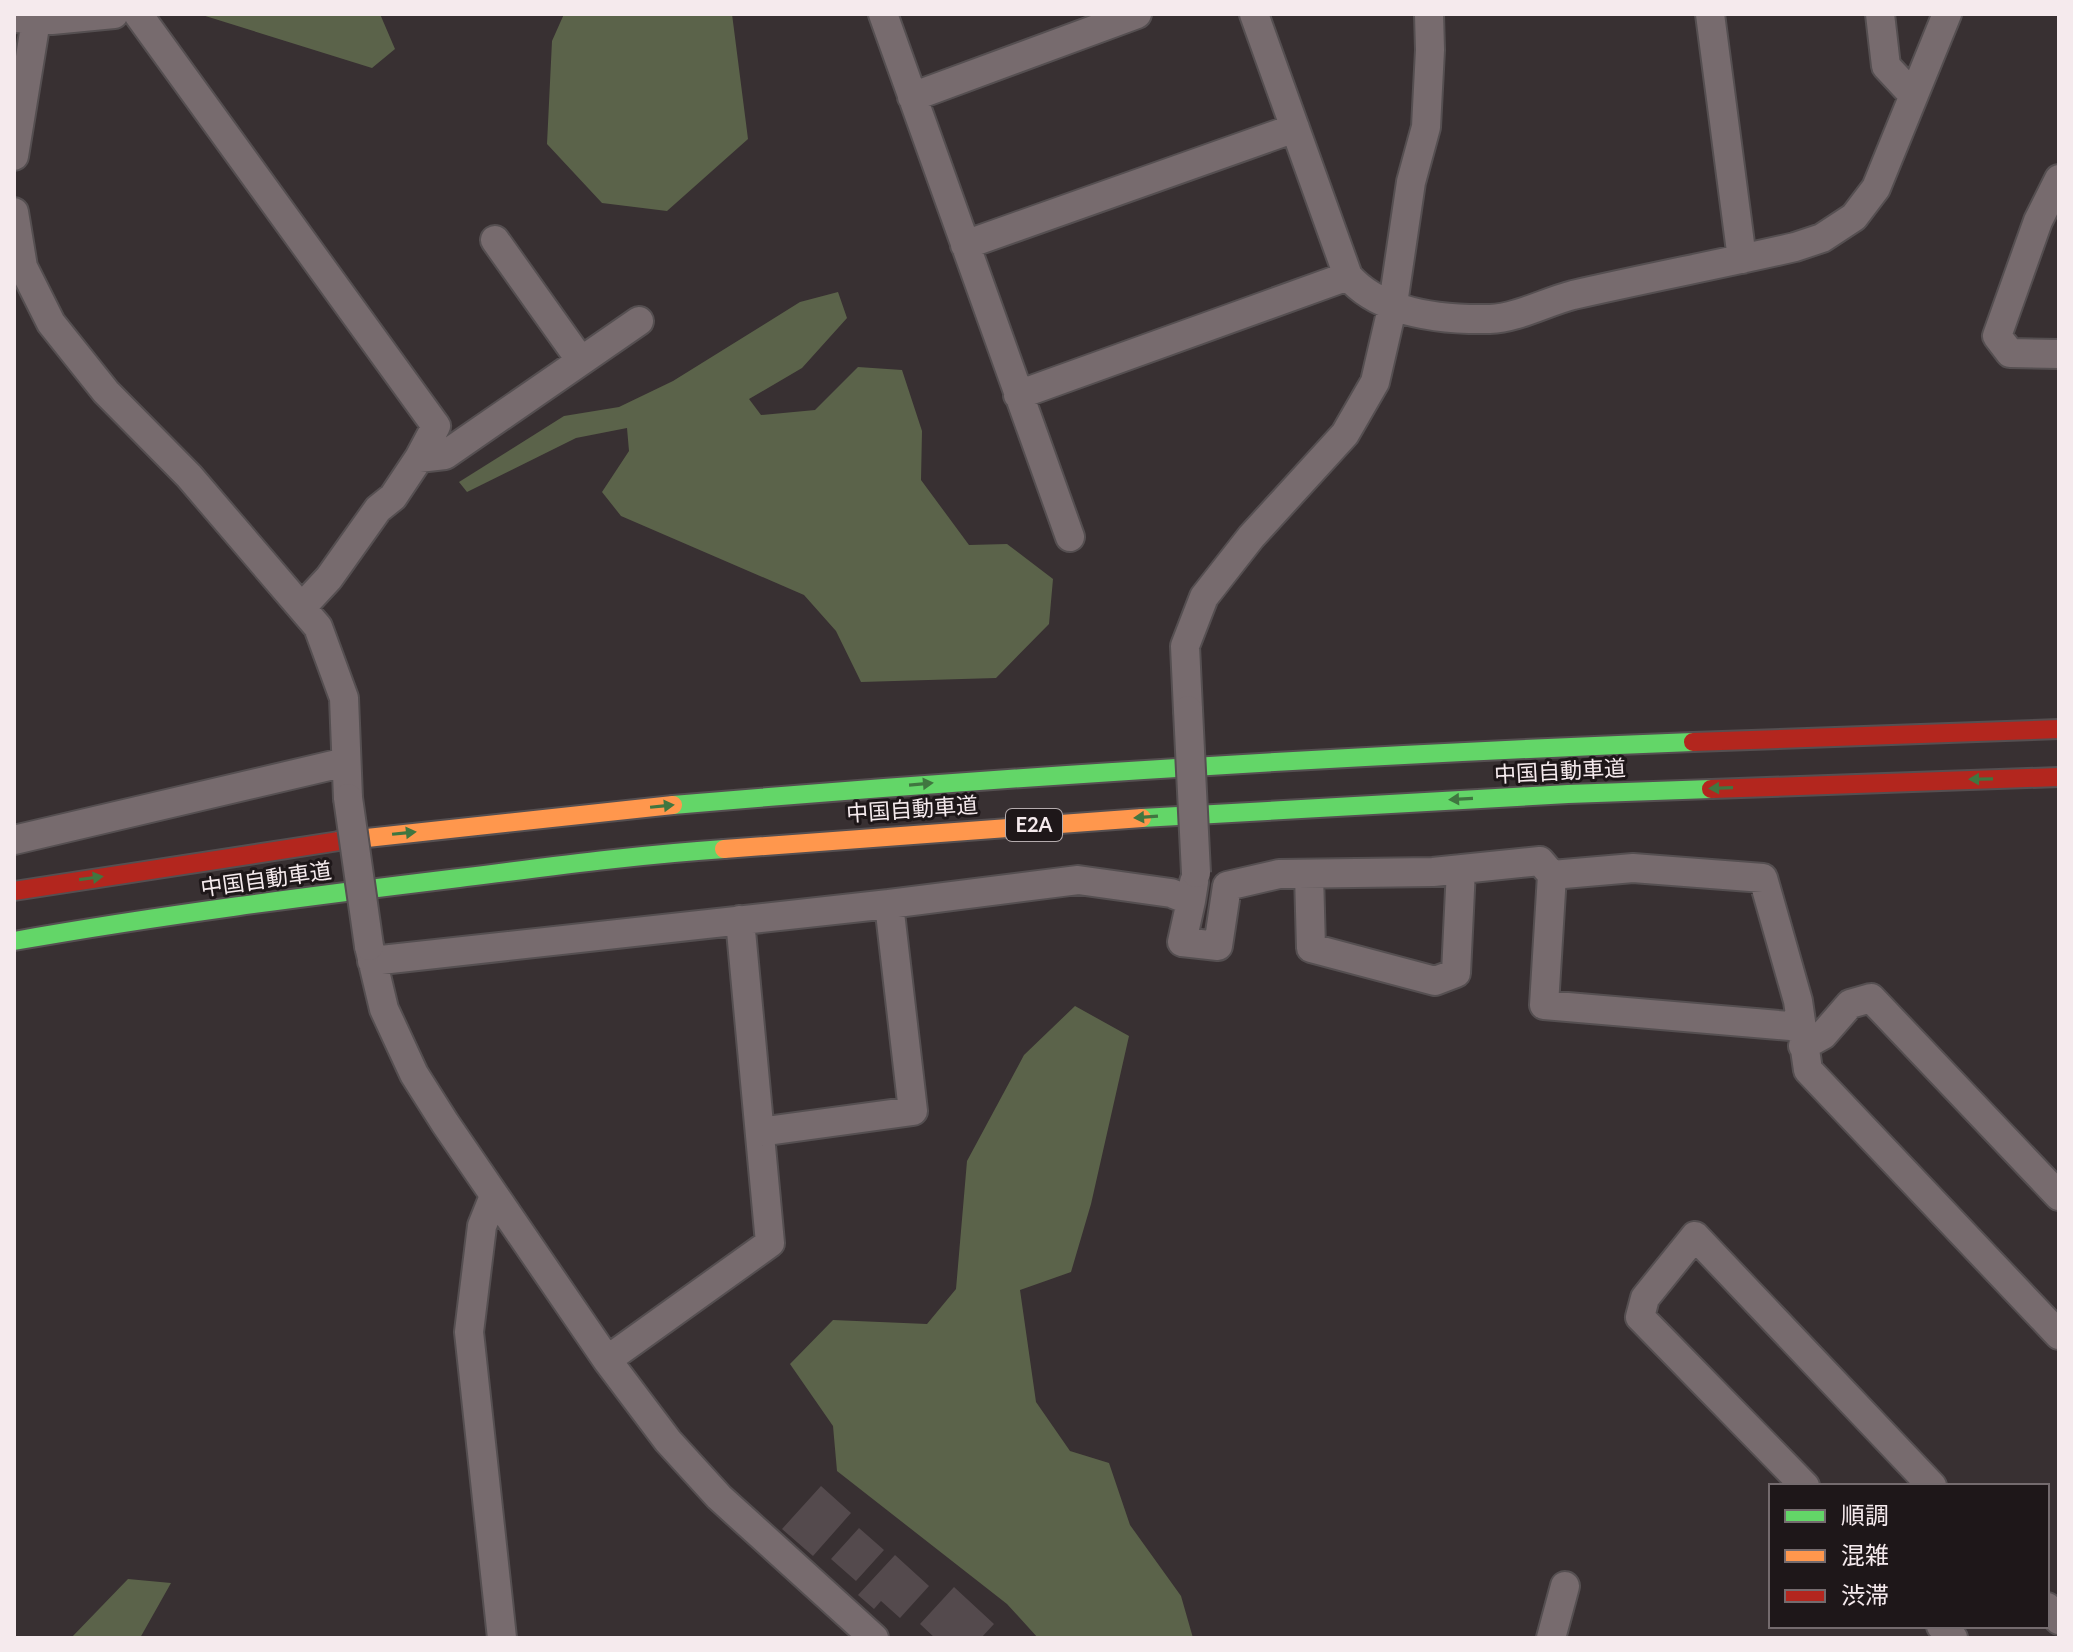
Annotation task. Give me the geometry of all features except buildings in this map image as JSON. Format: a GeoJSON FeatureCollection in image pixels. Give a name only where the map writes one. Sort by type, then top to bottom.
{"type":"FeatureCollection","features":[{"type":"Feature","properties":{"kind":"highway","name":"中国自動車道"},"geometry":{"type":"LineString","coordinates":[[14,891],[382,835],[928,783],[1220,764],[1562,747],[2059,729]]}},
{"type":"Feature","properties":{"kind":"highway","name":"中国自動車道"},"geometry":{"type":"LineString","coordinates":[[14,941],[392,886],[667,853],[779,844],[1315,807],[1568,794],[2059,777]]}},
{"type":"Feature","properties":{"kind":"street"},"geometry":{"type":"LineString","coordinates":[[14,156],[29,17],[52,20],[114,14]]}},
{"type":"Feature","properties":{"kind":"street"},"geometry":{"type":"LineString","coordinates":[[138,14],[436,426],[393,497],[378,509],[329,578],[303,606]]}},
{"type":"Feature","properties":{"kind":"street"},"geometry":{"type":"LineString","coordinates":[[883,14],[1070,537]]}},
{"type":"Feature","properties":{"kind":"street"},"geometry":{"type":"LineString","coordinates":[[912,97],[1137,14]]}},
{"type":"Feature","properties":{"kind":"street"},"geometry":{"type":"LineString","coordinates":[[1254,14],[1348,276],[1360,290],[1382,302],[1434,317],[1494,319],[1569,296],[1742,259],[1822,238],[1854,217],[1876,188],[1947,14]]}},
{"type":"Feature","properties":{"kind":"street"},"geometry":{"type":"LineString","coordinates":[[1429,14],[1426,127],[1411,182],[1393,304],[1375,382],[1345,434],[1251,537],[1204,597],[1185,646],[1193,887],[1182,942],[1218,946],[1227,886],[1279,874],[1433,872],[1540,861],[1552,875],[1544,1005],[1802,1036],[1823,1035],[1850,1004],[1871,998],[2059,1196]]}},
{"type":"Feature","properties":{"kind":"street"},"geometry":{"type":"LineString","coordinates":[[1710,14],[1742,259]]}},
{"type":"Feature","properties":{"kind":"street"},"geometry":{"type":"LineString","coordinates":[[1880,14],[1886,66],[1913,95]]}},
{"type":"Feature","properties":{"kind":"street"},"geometry":{"type":"LineString","coordinates":[[965,245],[1295,128]]}},
{"type":"Feature","properties":{"kind":"street"},"geometry":{"type":"LineString","coordinates":[[2059,179],[2038,221],[1997,336],[2010,353],[2059,354]]}},
{"type":"Feature","properties":{"kind":"street"},"geometry":{"type":"LineString","coordinates":[[14,212],[23,267],[51,323],[106,392],[189,476],[318,627],[344,698],[348,798],[371,954],[384,1009],[414,1074],[607,1360],[668,1441],[719,1497],[874,1638]]}},
{"type":"Feature","properties":{"kind":"street"},"geometry":{"type":"LineString","coordinates":[[495,240],[581,361]]}},
{"type":"Feature","properties":{"kind":"street"},"geometry":{"type":"LineString","coordinates":[[1018,395],[1348,276]]}},
{"type":"Feature","properties":{"kind":"street"},"geometry":{"type":"LineString","coordinates":[[419,458],[445,455],[639,321]]}},
{"type":"Feature","properties":{"kind":"street"},"geometry":{"type":"LineString","coordinates":[[14,840],[346,762]]}},
{"type":"Feature","properties":{"kind":"street"},"geometry":{"type":"LineString","coordinates":[[1552,875],[1633,868],[1763,878],[1798,1001],[1808,1070],[2059,1335]]}},
{"type":"Feature","properties":{"kind":"street"},"geometry":{"type":"LineString","coordinates":[[1309,874],[1311,948],[1435,981],[1456,973],[1461,869]]}},
{"type":"Feature","properties":{"kind":"street"},"geometry":{"type":"LineString","coordinates":[[371,954],[740,920],[1078,880],[1171,893],[1193,887]]}},
{"type":"Feature","properties":{"kind":"street"},"geometry":{"type":"LineString","coordinates":[[760,1132],[913,1111],[889,904]]}},
{"type":"Feature","properties":{"kind":"street"},"geometry":{"type":"LineString","coordinates":[[607,1360],[770,1243],[740,920]]}},
{"type":"Feature","properties":{"kind":"street"},"geometry":{"type":"LineString","coordinates":[[494,1196],[482,1226],[469,1332],[502,1638]]}},
{"type":"Feature","properties":{"kind":"street"},"geometry":{"type":"LineString","coordinates":[[1803,1484],[1640,1317],[1645,1298],[1695,1236],[1930,1484]]}},
{"type":"Feature","properties":{"kind":"street"},"geometry":{"type":"LineString","coordinates":[[1551,1638],[1565,1586]]}},
{"type":"Feature","properties":{"kind":"green space"},"geometry":{"type":"Polygon","coordinates":[[[199,14],[380,14],[395,49],[372,68],[199,14]]]}},
{"type":"Feature","properties":{"kind":"green space"},"geometry":{"type":"Polygon","coordinates":[[[564,14],[732,14],[748,139],[667,211],[602,203],[547,144],[552,41],[564,14]]]}},
{"type":"Feature","properties":{"kind":"green space"},"geometry":{"type":"Polygon","coordinates":[[[838,292],[847,318],[802,368],[749,399],[761,415],[815,410],[858,367],[902,370],[922,431],[921,480],[969,545],[1007,544],[1053,579],[1049,624],[996,678],[861,682],[836,631],[804,595],[621,516],[602,492],[629,451],[627,428],[576,438],[467,492],[459,482],[564,416],[619,407],[673,381],[800,302],[838,292]]]}},
{"type":"Feature","properties":{"kind":"green space"},"geometry":{"type":"Polygon","coordinates":[[[1075,1006],[1129,1036],[1091,1204],[1071,1272],[1020,1290],[1036,1402],[1070,1451],[1109,1463],[1130,1525],[1181,1596],[1193,1638],[1038,1638],[1007,1604],[837,1471],[833,1426],[790,1364],[833,1320],[927,1324],[956,1289],[967,1161],[1024,1055],[1075,1006]]]}},
{"type":"Feature","properties":{"kind":"green space"},"geometry":{"type":"Polygon","coordinates":[[[128,1579],[171,1583],[140,1638],[71,1638],[128,1579]]]}},
{"type":"Feature","properties":{"kind":"traffic: fast"},"geometry":{"type":"LineString","coordinates":[[673,805],[1183,768],[1693,742]]}},
{"type":"Feature","properties":{"kind":"traffic: fast"},"geometry":{"type":"LineString","coordinates":[[1142,818],[1711,789]]}},
{"type":"Feature","properties":{"kind":"traffic: fast"},"geometry":{"type":"LineString","coordinates":[[14,941],[291,899],[724,849]]}},
{"type":"Feature","properties":{"kind":"traffic: slow"},"geometry":{"type":"LineString","coordinates":[[339,841],[673,805]]}},
{"type":"Feature","properties":{"kind":"traffic: slow"},"geometry":{"type":"LineString","coordinates":[[724,849],[1142,818]]}},
{"type":"Feature","properties":{"kind":"traffic: jam"},"geometry":{"type":"LineString","coordinates":[[1693,742],[2059,729]]}},
{"type":"Feature","properties":{"kind":"traffic: jam"},"geometry":{"type":"LineString","coordinates":[[1711,789],[2059,777]]}},
{"type":"Feature","properties":{"kind":"traffic: jam"},"geometry":{"type":"LineString","coordinates":[[14,891],[339,841]]}}]}
